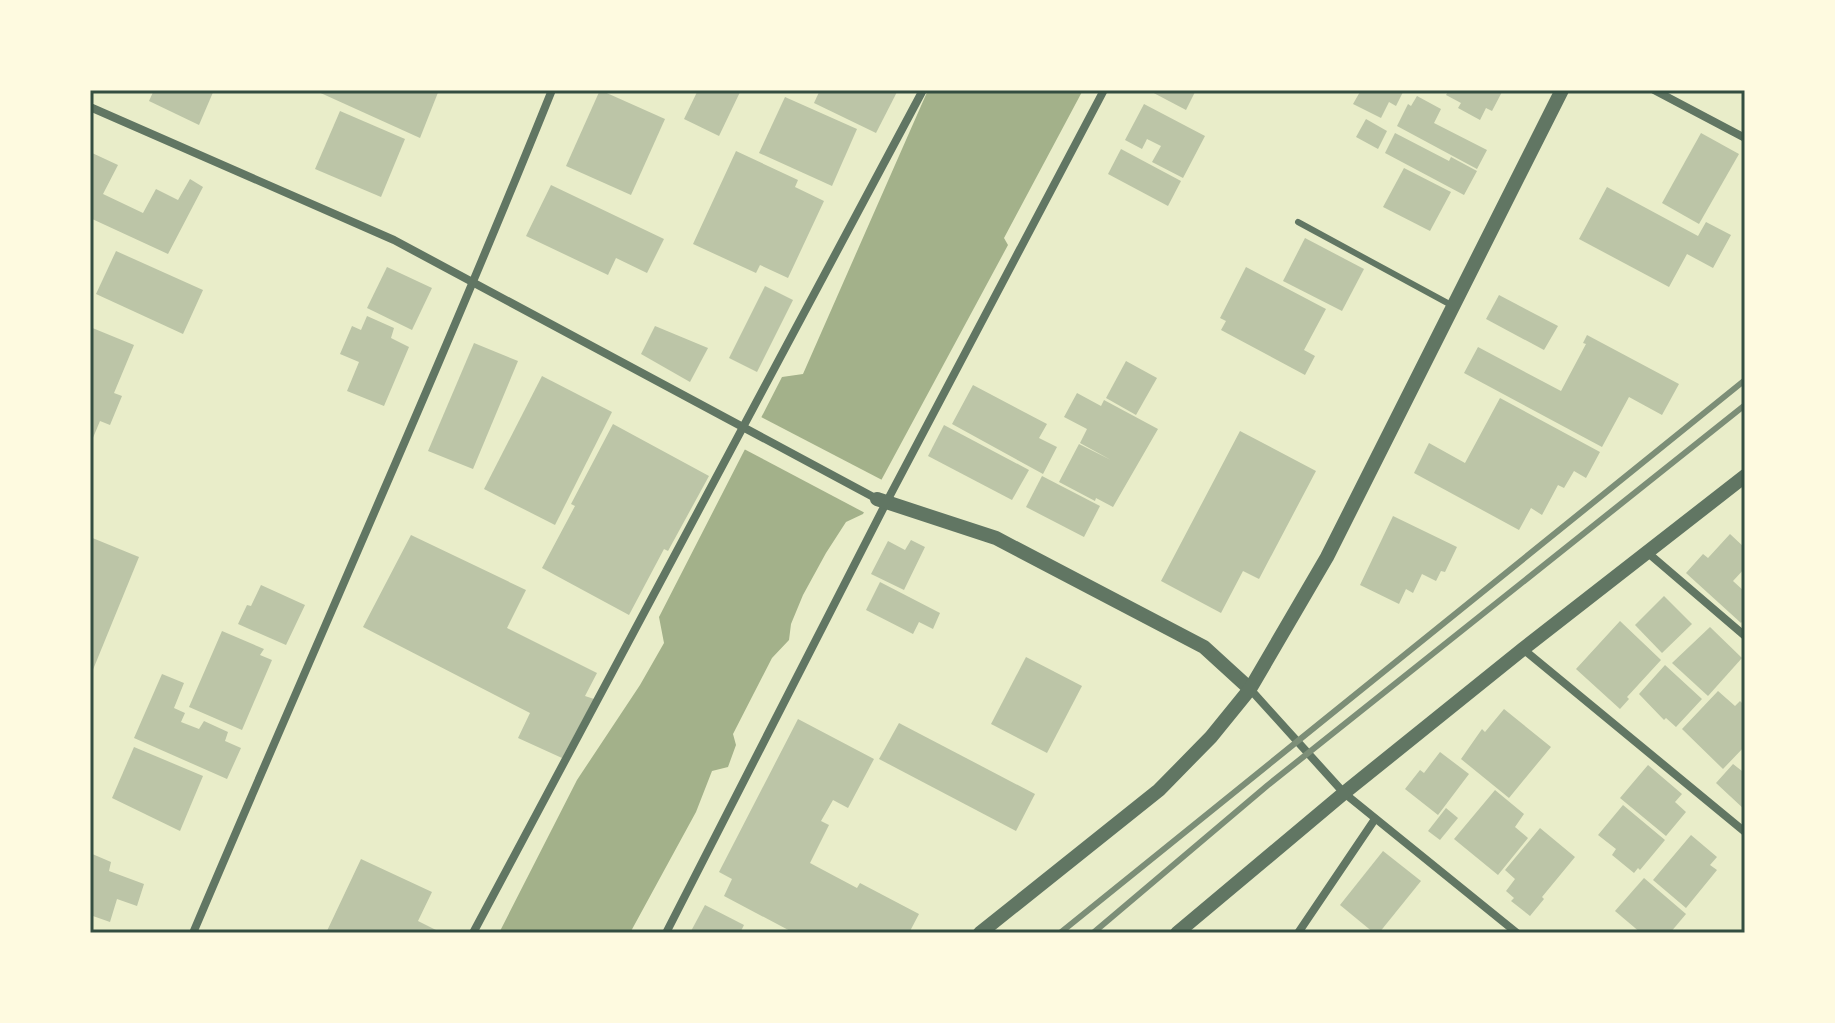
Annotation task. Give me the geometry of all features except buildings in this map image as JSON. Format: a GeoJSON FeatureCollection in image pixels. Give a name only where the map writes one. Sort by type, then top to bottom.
{"type":"FeatureCollection","features":[{"type":"Feature","properties":{"kind":"street"},"geometry":{"type":"LineString","coordinates":[[193,933],[474,284],[552,90]]}},
{"type":"Feature","properties":{"kind":"street"},"geometry":{"type":"LineString","coordinates":[[473,933],[747,431],[923,90]]}},
{"type":"Feature","properties":{"kind":"street"},"geometry":{"type":"LineString","coordinates":[[666,933],[882,501],[1104,90]]}},
{"type":"Feature","properties":{"kind":"street"},"geometry":{"type":"LineString","coordinates":[[980,933],[1159,790],[1211,737],[1250,689],[1327,557],[1562,90]]}},
{"type":"Feature","properties":{"kind":"street"},"geometry":{"type":"LineString","coordinates":[[1654,90],[1745,138]]}},
{"type":"Feature","properties":{"kind":"street"},"geometry":{"type":"LineString","coordinates":[[90,107],[394,240],[882,501],[996,538],[1204,647],[1250,689],[1344,793],[1517,933]]}},
{"type":"Feature","properties":{"kind":"street"},"geometry":{"type":"LineString","coordinates":[[1177,933],[1344,793],[1745,476]]}},
{"type":"Feature","properties":{"kind":"street"},"geometry":{"type":"LineString","coordinates":[[1648,553],[1745,636]]}},
{"type":"Feature","properties":{"kind":"street"},"geometry":{"type":"LineString","coordinates":[[1523,649],[1745,832]]}},
{"type":"Feature","properties":{"kind":"street"},"geometry":{"type":"LineString","coordinates":[[1298,933],[1375,819]]}},
{"type":"Feature","properties":{"kind":"lane"},"geometry":{"type":"LineString","coordinates":[[1298,222],[1453,307]]}},
{"type":"Feature","properties":{"kind":"shaded area"},"geometry":{"type":"Polygon","coordinates":[[[928,90],[1083,90],[1004,238],[1008,245],[863,514],[846,522],[803,595],[791,624],[789,640],[772,658],[733,734],[736,745],[728,767],[712,771],[696,812],[630,933],[499,933],[577,780],[664,643],[659,617],[782,377],[803,374],[928,90]]]}},
{"type":"Feature","properties":{"kind":"pier"},"geometry":{"type":"Polygon","coordinates":[[[761,417],[884,481],[867,514],[744,449],[761,417]]]}},
{"type":"Feature","properties":{"kind":"railway"},"geometry":{"type":"LineString","coordinates":[[1060,933],[1745,380]]}},
{"type":"Feature","properties":{"kind":"railway"},"geometry":{"type":"LineString","coordinates":[[1093,933],[1268,785],[1745,405]]}}]}
